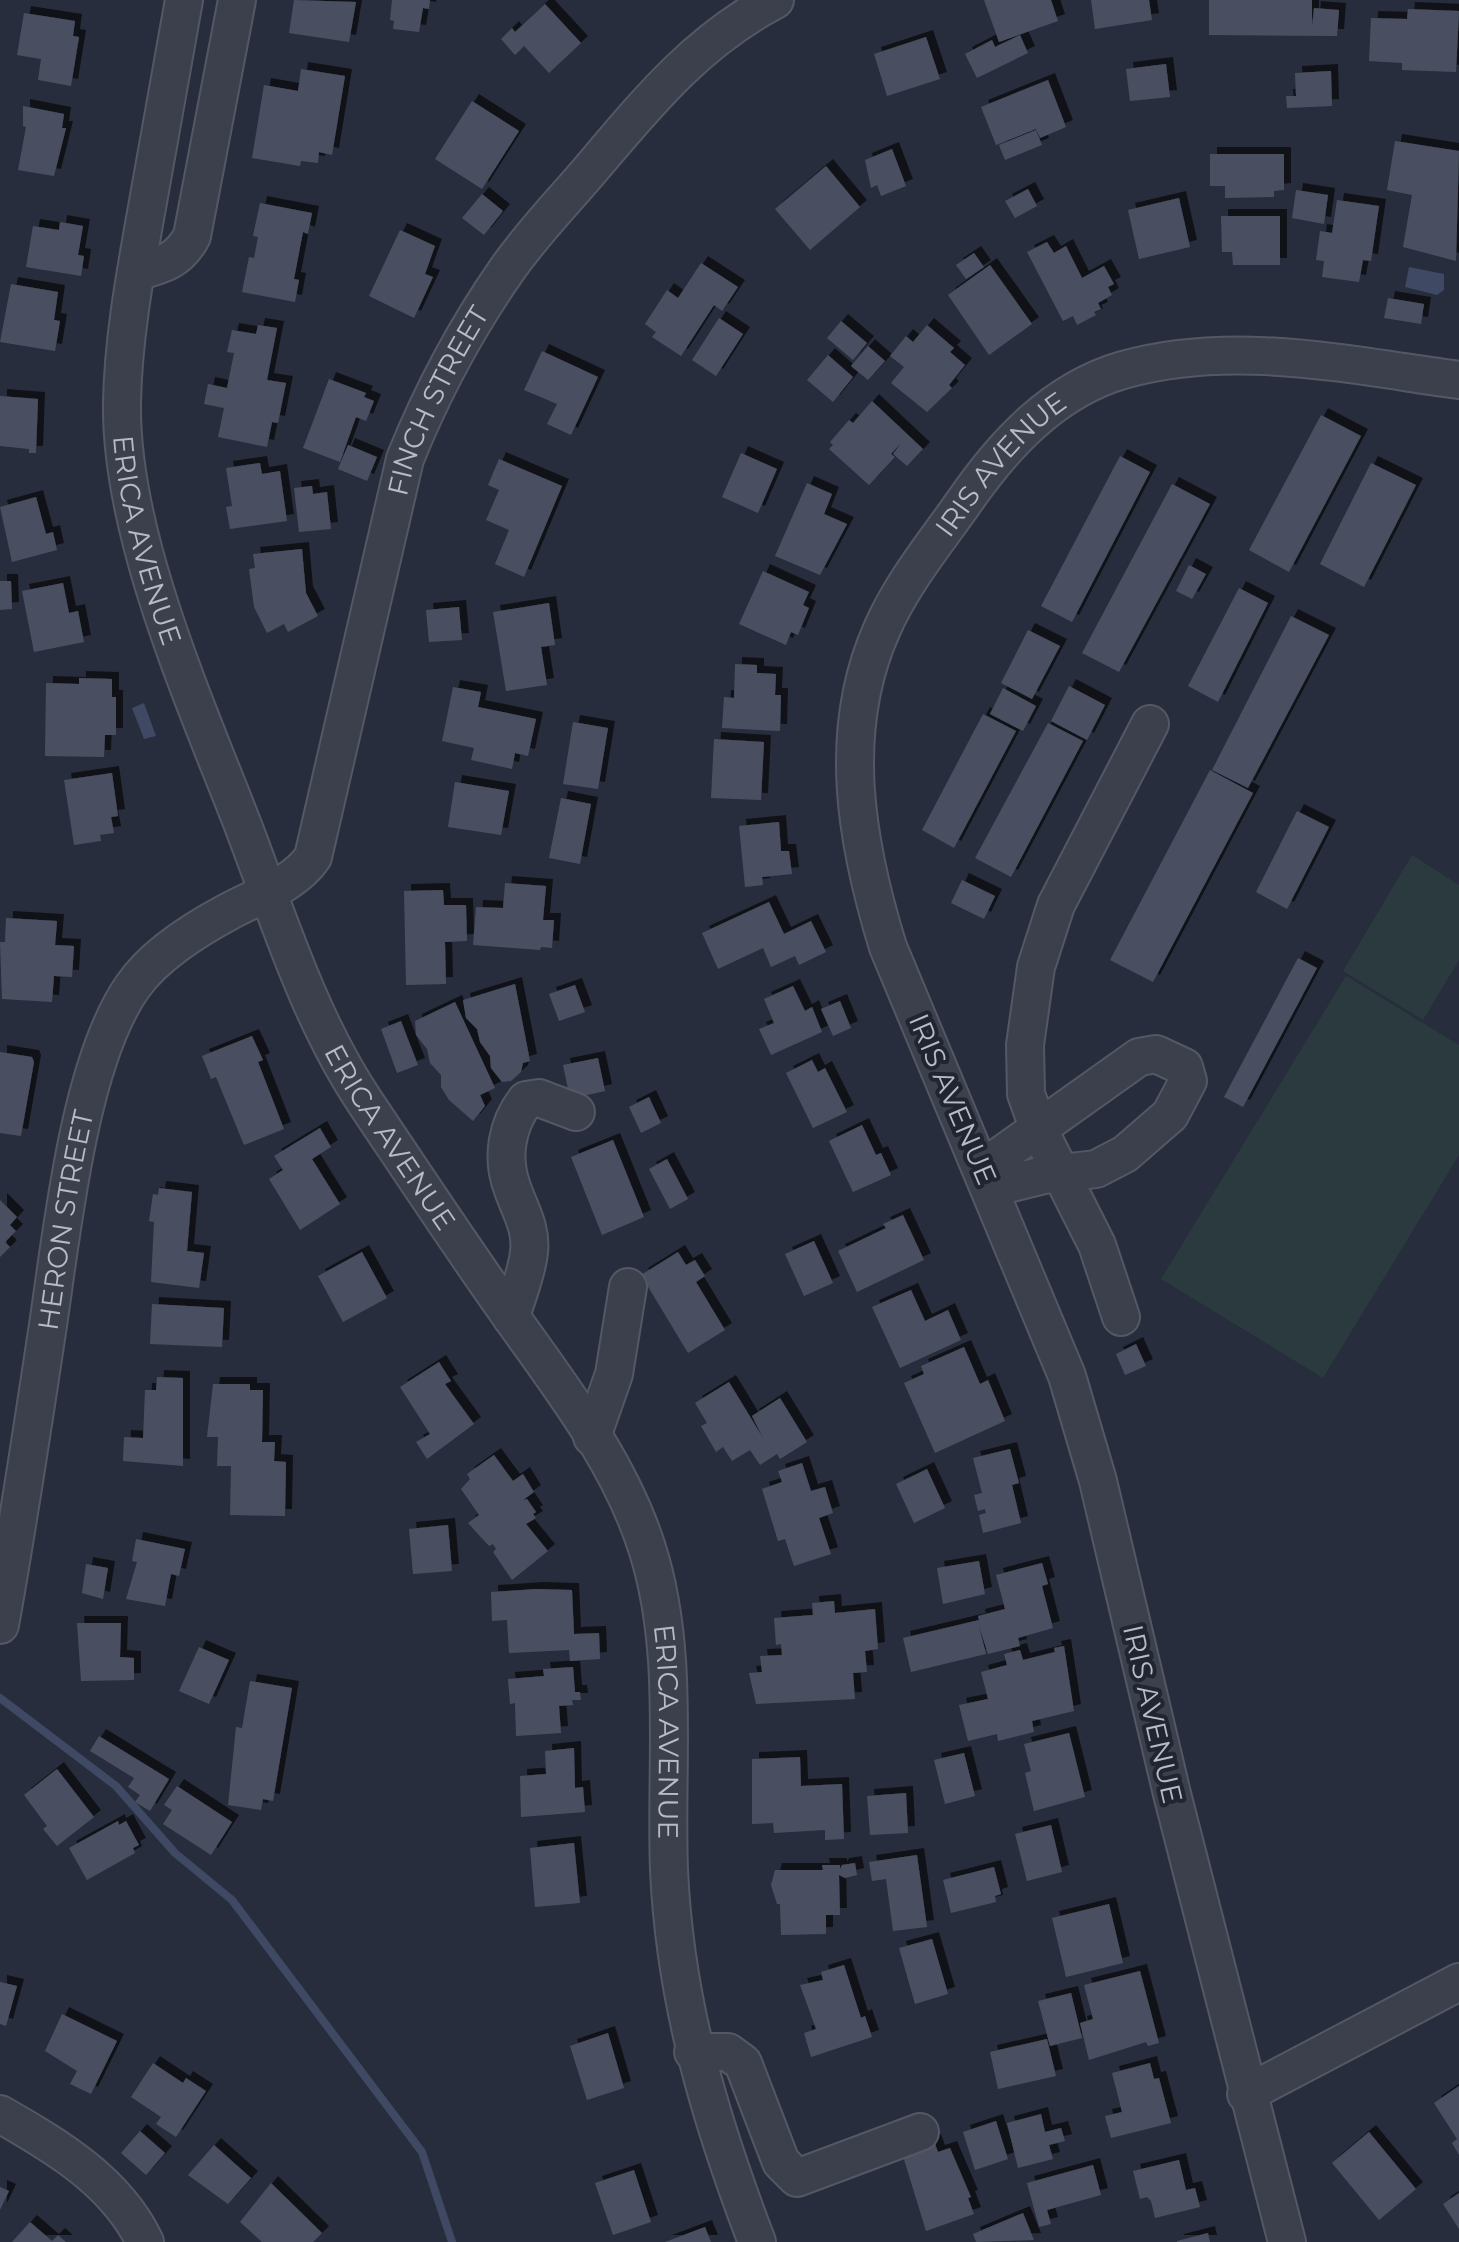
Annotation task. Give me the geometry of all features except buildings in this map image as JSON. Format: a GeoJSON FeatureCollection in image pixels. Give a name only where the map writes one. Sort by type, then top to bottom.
{"type":"FeatureCollection","features":[{"type":"Feature","properties":{"kind":"street","name":"ERICA AVENUE"},"geometry":{"type":"LineString","coordinates":[[184,0],[136,272],[122,407],[132,502],[143,549],[195,702],[299,973],[358,1093],[592,1437],[622,1485],[647,1547],[662,1609],[668,1680],[669,1868],[682,2003],[693,2052],[757,2242]]}},
{"type":"Feature","properties":{"kind":"street"},"geometry":{"type":"LineString","coordinates":[[136,272],[175,259],[184,252],[192,236],[237,0]]}},
{"type":"Feature","properties":{"kind":"street","name":"FINCH STREET"},"geometry":{"type":"LineString","coordinates":[[268,892],[303,873],[313,857],[405,459],[425,408],[458,346],[507,269],[670,76],[745,16],[775,0]]}},
{"type":"Feature","properties":{"kind":"street","name":"IRIS AVENUE"},"geometry":{"type":"LineString","coordinates":[[1287,2242],[1246,2094],[1098,1481],[1067,1376],[987,1178],[888,947],[858,834],[856,724],[862,681],[882,627],[913,576],[992,461],[1027,427],[1075,388],[1123,370],[1177,359],[1228,355],[1313,360],[1459,380]]}},
{"type":"Feature","properties":{"kind":"street"},"geometry":{"type":"LineString","coordinates":[[1121,1317],[1097,1245],[1064,1173],[1039,1130],[1026,1094],[1025,1045],[1036,967],[1056,905],[1150,724]]}},
{"type":"Feature","properties":{"kind":"street","name":"HERON STREET"},"geometry":{"type":"LineString","coordinates":[[0,1625],[11,1490],[91,1086],[110,1024],[134,984],[165,955],[225,913],[268,892]]}},
{"type":"Feature","properties":{"kind":"street"},"geometry":{"type":"LineString","coordinates":[[1156,1054],[1184,1067],[1188,1081],[1180,1099],[1148,1137],[1096,1169],[987,1178],[1039,1130],[1139,1057],[1156,1054]]}},
{"type":"Feature","properties":{"kind":"street"},"geometry":{"type":"LineString","coordinates":[[511,1317],[529,1251],[528,1229],[511,1187],[507,1161],[509,1130],[526,1100],[539,1098],[576,1112]]}},
{"type":"Feature","properties":{"kind":"street"},"geometry":{"type":"LineString","coordinates":[[592,1437],[614,1374],[628,1287]]}},
{"type":"Feature","properties":{"kind":"street"},"geometry":{"type":"LineString","coordinates":[[1246,2094],[1459,1982]]}},
{"type":"Feature","properties":{"kind":"street"},"geometry":{"type":"LineString","coordinates":[[693,2052],[728,2052],[743,2063],[781,2162],[797,2178],[920,2132]]}},
{"type":"Feature","properties":{"kind":"street"},"geometry":{"type":"LineString","coordinates":[[0,2114],[64,2151],[106,2187],[145,2242]]}},
{"type":"Feature","properties":{"kind":"shaded area"},"geometry":{"type":"Polygon","coordinates":[[[1412,855],[1459,885],[1459,960],[1423,1020],[1343,971],[1412,855]]]}},
{"type":"Feature","properties":{"kind":"shaded area"},"geometry":{"type":"Polygon","coordinates":[[[1346,976],[1459,1045],[1459,1155],[1323,1378],[1161,1279],[1346,976]]]}},
{"type":"Feature","properties":{"kind":"water"},"geometry":{"type":"Polygon","coordinates":[[[1409,267],[1444,274],[1444,290],[1437,295],[1405,287],[1409,267]]]}},
{"type":"Feature","properties":{"kind":"water"},"geometry":{"type":"Polygon","coordinates":[[[144,703],[156,736],[144,739],[132,708],[144,703]]]}},
{"type":"Feature","properties":{"kind":"waterway"},"geometry":{"type":"LineString","coordinates":[[0,1698],[116,1786],[175,1853],[232,1900],[422,2152],[452,2242]]}}]}
